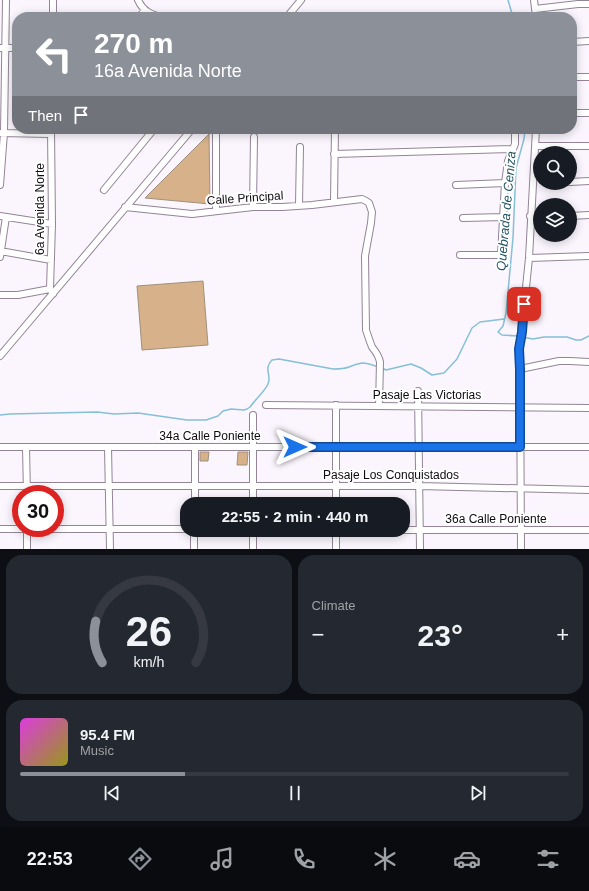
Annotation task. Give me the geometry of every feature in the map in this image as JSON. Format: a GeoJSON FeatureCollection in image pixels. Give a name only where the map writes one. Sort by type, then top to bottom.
{"type":"FeatureCollection","features":[{"type":"Feature","properties":{"kind":"street"},"geometry":{"type":"LineString","coordinates":[[0,185],[2,133],[2,48],[6,0]]}},
{"type":"Feature","properties":{"kind":"street"},"geometry":{"type":"LineString","coordinates":[[53,0],[53,12]]}},
{"type":"Feature","properties":{"kind":"street"},"geometry":{"type":"LineString","coordinates":[[138,0],[148,12]]}},
{"type":"Feature","properties":{"kind":"street"},"geometry":{"type":"LineString","coordinates":[[292,12],[301,0]]}},
{"type":"Feature","properties":{"kind":"street"},"geometry":{"type":"LineString","coordinates":[[534,0],[535,12]]}},
{"type":"Feature","properties":{"kind":"street"},"geometry":{"type":"LineString","coordinates":[[535,9],[589,4]]}},
{"type":"Feature","properties":{"kind":"street"},"geometry":{"type":"LineString","coordinates":[[577,42],[589,41]]}},
{"type":"Feature","properties":{"kind":"street"},"geometry":{"type":"LineString","coordinates":[[577,77],[589,77]]}},
{"type":"Feature","properties":{"kind":"street"},"geometry":{"type":"LineString","coordinates":[[577,113],[589,113]]}},
{"type":"Feature","properties":{"kind":"street"},"geometry":{"type":"LineString","coordinates":[[2,133],[12,133]]}},
{"type":"Feature","properties":{"kind":"street","name":"6a Avenida Norte"},"geometry":{"type":"LineString","coordinates":[[51,134],[51,291]]}},
{"type":"Feature","properties":{"kind":"street"},"geometry":{"type":"LineString","coordinates":[[104,190],[150,134]]}},
{"type":"Feature","properties":{"kind":"street"},"geometry":{"type":"LineString","coordinates":[[0,356],[51,291],[188,134]]}},
{"type":"Feature","properties":{"kind":"street"},"geometry":{"type":"LineString","coordinates":[[216,134],[216,211]]}},
{"type":"Feature","properties":{"kind":"street"},"geometry":{"type":"LineString","coordinates":[[334,202],[335,134]]}},
{"type":"Feature","properties":{"kind":"street"},"geometry":{"type":"LineString","coordinates":[[460,254],[501,255],[505,183],[508,162],[515,144],[515,134]]}},
{"type":"Feature","properties":{"kind":"street"},"geometry":{"type":"LineString","coordinates":[[535,146],[536,134]]}},
{"type":"Feature","properties":{"kind":"street"},"geometry":{"type":"LineString","coordinates":[[253,207],[254,137]]}},
{"type":"Feature","properties":{"kind":"street"},"geometry":{"type":"LineString","coordinates":[[299,205],[300,146]]}},
{"type":"Feature","properties":{"kind":"street"},"geometry":{"type":"LineString","coordinates":[[577,146],[589,146]]}},
{"type":"Feature","properties":{"kind":"street"},"geometry":{"type":"LineString","coordinates":[[334,154],[513,148]]}},
{"type":"Feature","properties":{"kind":"street"},"geometry":{"type":"LineString","coordinates":[[521,549],[519,344],[522,332],[529,258],[533,171]]}},
{"type":"Feature","properties":{"kind":"street"},"geometry":{"type":"LineString","coordinates":[[577,182],[589,181]]}},
{"type":"Feature","properties":{"kind":"street"},"geometry":{"type":"LineString","coordinates":[[456,185],[505,183]]}},
{"type":"Feature","properties":{"kind":"street","name":"Calle Principal"},"geometry":{"type":"LineString","coordinates":[[125,207],[192,214],[253,207],[282,207],[362,199],[369,203],[372,212],[372,223],[365,256],[366,330],[380,362],[379,406]]}},
{"type":"Feature","properties":{"kind":"street"},"geometry":{"type":"LineString","coordinates":[[577,216],[589,215]]}},
{"type":"Feature","properties":{"kind":"street"},"geometry":{"type":"LineString","coordinates":[[51,260],[0,253],[3,217],[52,224]]}},
{"type":"Feature","properties":{"kind":"street"},"geometry":{"type":"LineString","coordinates":[[463,218],[504,217]]}},
{"type":"Feature","properties":{"kind":"street"},"geometry":{"type":"LineString","coordinates":[[529,258],[589,256]]}},
{"type":"Feature","properties":{"kind":"street"},"geometry":{"type":"LineString","coordinates":[[0,295],[18,295],[51,291]]}},
{"type":"Feature","properties":{"kind":"street"},"geometry":{"type":"LineString","coordinates":[[520,369],[559,361],[589,362]]}},
{"type":"Feature","properties":{"kind":"street"},"geometry":{"type":"LineString","coordinates":[[418,391],[420,549]]}},
{"type":"Feature","properties":{"kind":"street","name":"Pasaje Las Victorias"},"geometry":{"type":"LineString","coordinates":[[266,405],[520,406],[589,408]]}},
{"type":"Feature","properties":{"kind":"street"},"geometry":{"type":"LineString","coordinates":[[336,405],[336,497]]}},
{"type":"Feature","properties":{"kind":"street"},"geometry":{"type":"LineString","coordinates":[[253,415],[253,497]]}},
{"type":"Feature","properties":{"kind":"street","name":"34a Calle Poniente"},"geometry":{"type":"LineString","coordinates":[[0,447],[589,447]]}},
{"type":"Feature","properties":{"kind":"street"},"geometry":{"type":"LineString","coordinates":[[26,447],[27,485]]}},
{"type":"Feature","properties":{"kind":"street"},"geometry":{"type":"LineString","coordinates":[[108,447],[110,549]]}},
{"type":"Feature","properties":{"kind":"street"},"geometry":{"type":"LineString","coordinates":[[195,447],[195,497]]}},
{"type":"Feature","properties":{"kind":"street","name":"Pasaje Los Conquistados"},"geometry":{"type":"LineString","coordinates":[[0,486],[12,486]]}},
{"type":"Feature","properties":{"kind":"street","name":"Pasaje Los Conquistados"},"geometry":{"type":"LineString","coordinates":[[64,486],[419,486],[589,490]]}},
{"type":"Feature","properties":{"kind":"street"},"geometry":{"type":"LineString","coordinates":[[0,529],[12,529]]}},
{"type":"Feature","properties":{"kind":"street"},"geometry":{"type":"LineString","coordinates":[[64,529],[180,529]]}},
{"type":"Feature","properties":{"kind":"street","name":"36a Calle Poniente"},"geometry":{"type":"LineString","coordinates":[[410,530],[589,530]]}},
{"type":"Feature","properties":{"kind":"street"},"geometry":{"type":"LineString","coordinates":[[27,537],[27,549]]}},
{"type":"Feature","properties":{"kind":"street"},"geometry":{"type":"LineString","coordinates":[[194,537],[194,549]]}},
{"type":"Feature","properties":{"kind":"street"},"geometry":{"type":"LineString","coordinates":[[253,537],[253,549]]}},
{"type":"Feature","properties":{"kind":"street"},"geometry":{"type":"LineString","coordinates":[[336,537],[336,549]]}},
{"type":"Feature","properties":{"kind":"building"},"geometry":{"type":"Polygon","coordinates":[[[209,134],[210,204],[145,198],[209,134]]]}},
{"type":"Feature","properties":{"kind":"building"},"geometry":{"type":"Polygon","coordinates":[[[203,281],[208,345],[142,350],[137,286],[203,281]]]}},
{"type":"Feature","properties":{"kind":"building"},"geometry":{"type":"Polygon","coordinates":[[[200,452],[209,452],[208,461],[200,461],[200,452]]]}},
{"type":"Feature","properties":{"kind":"building"},"geometry":{"type":"Polygon","coordinates":[[[238,452],[248,452],[247,465],[237,465],[238,452]]]}},
{"type":"Feature","properties":{"kind":"waterway","name":"Quebrada de Ceniza"},"geometry":{"type":"LineString","coordinates":[[508,0],[512,12]]}},
{"type":"Feature","properties":{"kind":"waterway","name":"Quebrada de Ceniza"},"geometry":{"type":"LineString","coordinates":[[518,336],[502,335],[498,332],[503,326],[506,313],[513,238],[516,168],[524,134]]}},
{"type":"Feature","properties":{"kind":"waterway"},"geometry":{"type":"LineString","coordinates":[[382,368],[386,370],[411,364],[432,375],[444,373],[457,359],[472,328],[480,322],[504,319]]}},
{"type":"Feature","properties":{"kind":"waterway"},"geometry":{"type":"LineString","coordinates":[[522,337],[533,339],[544,337],[567,337],[581,340],[589,336]]}},
{"type":"Feature","properties":{"kind":"waterway"},"geometry":{"type":"LineString","coordinates":[[0,415],[97,412],[114,414],[138,413],[187,420],[206,420],[218,416],[223,411],[231,409],[244,410],[250,407],[265,390],[268,384],[268,366],[272,360],[279,359],[333,369],[345,368],[362,363],[378,367]]}},
{"type":"Feature","properties":{"kind":"route"},"geometry":{"type":"LineString","coordinates":[[295,447],[520,447],[519,344],[522,332],[524,304]]}}]}
